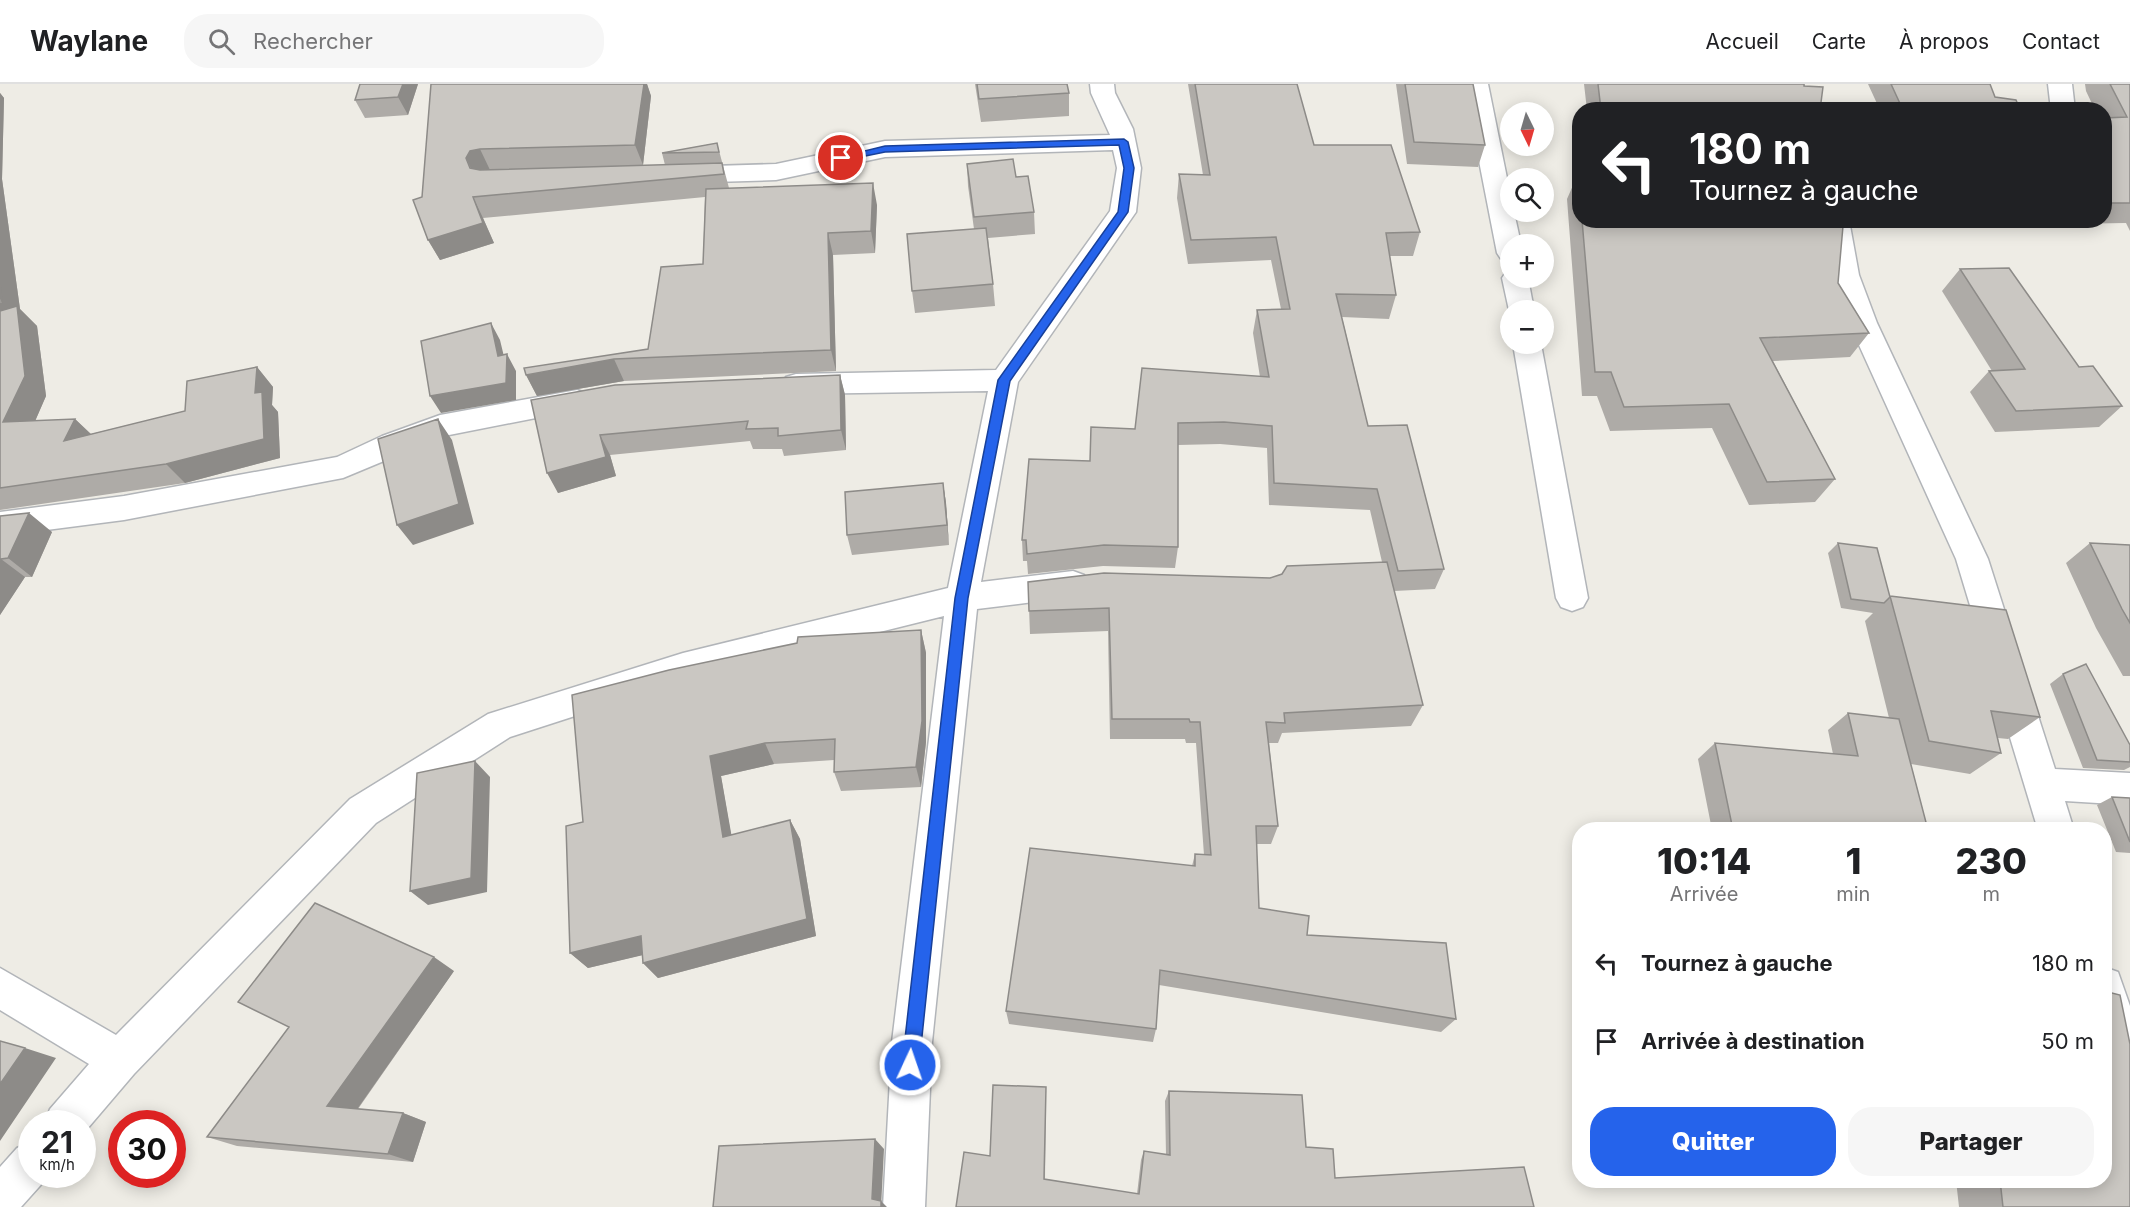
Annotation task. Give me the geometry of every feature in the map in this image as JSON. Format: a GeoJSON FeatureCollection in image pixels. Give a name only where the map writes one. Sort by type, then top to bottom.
{"type":"FeatureCollection","features":[{"type":"Feature","properties":{"kind":"street"},"geometry":{"type":"LineString","coordinates":[[904,1207],[912,1042],[962,598],[1004,380],[1123,212],[1129,168],[1121,129],[1103,93],[1102,84]]}},
{"type":"Feature","properties":{"kind":"street"},"geometry":{"type":"LineString","coordinates":[[1476,84],[1506,234]]}},
{"type":"Feature","properties":{"kind":"street"},"geometry":{"type":"LineString","coordinates":[[2060,84],[2062,102]]}},
{"type":"Feature","properties":{"kind":"street"},"geometry":{"type":"LineString","coordinates":[[657,175],[776,172],[885,149],[1124,142]]}},
{"type":"Feature","properties":{"kind":"street"},"geometry":{"type":"LineString","coordinates":[[1837,228],[1846,275],[1863,322],[1972,559],[2054,822]]}},
{"type":"Feature","properties":{"kind":"street"},"geometry":{"type":"LineString","coordinates":[[1529,354],[1572,598]]}},
{"type":"Feature","properties":{"kind":"street"},"geometry":{"type":"LineString","coordinates":[[773,385],[1004,380]]}},
{"type":"Feature","properties":{"kind":"street"},"geometry":{"type":"LineString","coordinates":[[0,524],[124,508],[259,485],[343,467],[440,426],[601,397]]}},
{"type":"Feature","properties":{"kind":"street"},"geometry":{"type":"LineString","coordinates":[[77,1110],[120,1060],[363,812],[500,725],[683,667],[962,598],[1102,581]]}},
{"type":"Feature","properties":{"kind":"street"},"geometry":{"type":"LineString","coordinates":[[2042,784],[2130,789]]}},
{"type":"Feature","properties":{"kind":"street"},"geometry":{"type":"LineString","coordinates":[[0,988],[120,1060]]}},
{"type":"Feature","properties":{"kind":"street"},"geometry":{"type":"LineString","coordinates":[[2112,1011],[2130,1068]]}},
{"type":"Feature","properties":{"kind":"street"},"geometry":{"type":"LineString","coordinates":[[0,1199],[18,1178]]}},
{"type":"Feature","properties":{"kind":"building"},"geometry":{"type":"Polygon","coordinates":[[[360,84],[403,84],[398,97],[355,100],[360,84]]]}},
{"type":"Feature","properties":{"kind":"building"},"geometry":{"type":"Polygon","coordinates":[[[431,84],[644,84],[635,145],[480,149],[470,151],[466,158],[470,168],[480,170],[722,163],[724,174],[473,197],[483,223],[428,240],[413,200],[422,197],[431,84]]]}},
{"type":"Feature","properties":{"kind":"building"},"geometry":{"type":"Polygon","coordinates":[[[977,84],[1067,84],[1069,93],[979,99],[977,84]]]}},
{"type":"Feature","properties":{"kind":"building"},"geometry":{"type":"Polygon","coordinates":[[[1195,84],[1297,84],[1314,145],[1391,145],[1420,232],[1386,233],[1396,295],[1336,294],[1368,426],[1407,425],[1444,569],[1398,571],[1377,489],[1274,483],[1272,426],[1224,422],[1178,423],[1178,547],[1104,545],[1027,554],[1026,540],[1022,540],[1029,459],[1090,461],[1091,427],[1135,429],[1142,368],[1269,377],[1257,310],[1290,309],[1276,237],[1191,240],[1179,174],[1210,175],[1195,84]]]}},
{"type":"Feature","properties":{"kind":"building"},"geometry":{"type":"Polygon","coordinates":[[[1405,84],[1473,84],[1485,145],[1414,142],[1405,84]]]}},
{"type":"Feature","properties":{"kind":"building"},"geometry":{"type":"Polygon","coordinates":[[[1598,84],[1804,84],[1804,86],[1823,87],[1821,102],[1600,102],[1598,84]]]}},
{"type":"Feature","properties":{"kind":"building"},"geometry":{"type":"Polygon","coordinates":[[[1891,84],[1990,84],[1995,97],[2017,102],[1899,102],[1891,84]]]}},
{"type":"Feature","properties":{"kind":"building"},"geometry":{"type":"Polygon","coordinates":[[[2110,84],[2130,84],[2130,203],[2112,203],[2112,118],[2127,117],[2110,84]]]}},
{"type":"Feature","properties":{"kind":"building"},"geometry":{"type":"Polygon","coordinates":[[[717,143],[719,152],[662,153],[717,143]]]}},
{"type":"Feature","properties":{"kind":"building"},"geometry":{"type":"Polygon","coordinates":[[[1013,159],[1016,177],[1028,176],[1034,212],[974,217],[967,164],[1013,159]]]}},
{"type":"Feature","properties":{"kind":"building"},"geometry":{"type":"Polygon","coordinates":[[[873,183],[871,231],[828,233],[831,350],[614,359],[526,375],[524,368],[648,349],[661,267],[703,264],[706,189],[873,183]]]}},
{"type":"Feature","properties":{"kind":"building"},"geometry":{"type":"Polygon","coordinates":[[[986,228],[993,284],[912,291],[907,234],[986,228]]]}},
{"type":"Feature","properties":{"kind":"building"},"geometry":{"type":"Polygon","coordinates":[[[1583,228],[1843,228],[1838,283],[1869,333],[1760,338],[1835,479],[1767,482],[1729,404],[1624,407],[1611,372],[1595,372],[1583,228]]]}},
{"type":"Feature","properties":{"kind":"building"},"geometry":{"type":"Polygon","coordinates":[[[2009,268],[2079,367],[2093,366],[2122,406],[2016,411],[1989,371],[2025,369],[1960,269],[2009,268]]]}},
{"type":"Feature","properties":{"kind":"building"},"geometry":{"type":"Polygon","coordinates":[[[17,306],[25,376],[3,422],[75,419],[64,441],[185,411],[187,381],[257,367],[255,393],[262,392],[264,439],[166,464],[0,488],[0,311],[17,306]]]}},
{"type":"Feature","properties":{"kind":"building"},"geometry":{"type":"Polygon","coordinates":[[[491,323],[498,356],[507,354],[506,383],[430,396],[421,341],[491,323]]]}},
{"type":"Feature","properties":{"kind":"building"},"geometry":{"type":"Polygon","coordinates":[[[840,375],[841,430],[778,436],[778,428],[746,429],[748,421],[600,435],[606,457],[547,473],[531,400],[615,385],[840,375]]]}},
{"type":"Feature","properties":{"kind":"building"},"geometry":{"type":"Polygon","coordinates":[[[438,419],[459,504],[397,525],[378,439],[438,419]]]}},
{"type":"Feature","properties":{"kind":"building"},"geometry":{"type":"Polygon","coordinates":[[[943,483],[947,525],[847,535],[845,492],[943,483]]]}},
{"type":"Feature","properties":{"kind":"building"},"geometry":{"type":"Polygon","coordinates":[[[29,513],[8,558],[0,561],[0,516],[29,513]]]}},
{"type":"Feature","properties":{"kind":"building"},"geometry":{"type":"Polygon","coordinates":[[[1838,543],[1877,548],[1890,597],[1884,603],[1851,599],[1838,543]]]}},
{"type":"Feature","properties":{"kind":"building"},"geometry":{"type":"Polygon","coordinates":[[[2090,543],[2130,545],[2130,623],[2122,609],[2090,543]]]}},
{"type":"Feature","properties":{"kind":"building"},"geometry":{"type":"Polygon","coordinates":[[[1387,562],[1423,705],[1284,713],[1285,723],[1266,722],[1278,826],[1256,826],[1259,908],[1309,916],[1307,935],[1446,943],[1456,1019],[1160,970],[1156,1029],[1006,1011],[1030,848],[1195,866],[1195,854],[1211,855],[1200,722],[1190,722],[1189,719],[1112,719],[1109,608],[1029,611],[1028,582],[1104,573],[1270,578],[1282,574],[1287,566],[1387,562]]]}},
{"type":"Feature","properties":{"kind":"building"},"geometry":{"type":"Polygon","coordinates":[[[1890,596],[2006,610],[2040,717],[1991,711],[2001,753],[1929,741],[1890,596]]]}},
{"type":"Feature","properties":{"kind":"building"},"geometry":{"type":"Polygon","coordinates":[[[921,630],[922,721],[916,767],[834,772],[835,739],[765,743],[710,756],[723,837],[790,820],[807,919],[643,963],[641,936],[570,953],[566,826],[583,822],[572,695],[669,670],[797,643],[798,637],[921,630]]]}},
{"type":"Feature","properties":{"kind":"building"},"geometry":{"type":"Polygon","coordinates":[[[2086,664],[2130,745],[2130,762],[2097,760],[2063,674],[2086,664]]]}},
{"type":"Feature","properties":{"kind":"building"},"geometry":{"type":"Polygon","coordinates":[[[1848,713],[1899,719],[1926,822],[1731,822],[1715,743],[1858,756],[1848,713]]]}},
{"type":"Feature","properties":{"kind":"building"},"geometry":{"type":"Polygon","coordinates":[[[475,761],[471,878],[410,891],[417,773],[475,761]]]}},
{"type":"Feature","properties":{"kind":"building"},"geometry":{"type":"Polygon","coordinates":[[[2112,797],[2130,798],[2130,842],[2112,797]]]}},
{"type":"Feature","properties":{"kind":"building"},"geometry":{"type":"Polygon","coordinates":[[[315,903],[434,957],[327,1106],[403,1113],[388,1154],[207,1137],[289,1027],[238,1002],[315,903]]]}},
{"type":"Feature","properties":{"kind":"building"},"geometry":{"type":"Polygon","coordinates":[[[2112,993],[2120,995],[2130,1044],[2130,1207],[2003,1207],[2001,1188],[2112,1188],[2112,993]]]}},
{"type":"Feature","properties":{"kind":"building"},"geometry":{"type":"Polygon","coordinates":[[[0,1041],[25,1048],[0,1084],[0,1041]]]}},
{"type":"Feature","properties":{"kind":"building"},"geometry":{"type":"Polygon","coordinates":[[[993,1085],[1046,1087],[1044,1179],[1139,1194],[1144,1151],[1170,1155],[1169,1091],[1302,1095],[1306,1147],[1333,1149],[1335,1178],[1524,1167],[1534,1207],[956,1207],[964,1152],[990,1156],[993,1085]]]}},
{"type":"Feature","properties":{"kind":"building"},"geometry":{"type":"Polygon","coordinates":[[[875,1139],[872,1199],[881,1201],[881,1207],[713,1207],[719,1146],[875,1139]]]}},
{"type":"Feature","properties":{"kind":"route"},"geometry":{"type":"LineString","coordinates":[[841,158],[885,149],[1124,142],[1129,168],[1123,212],[1004,380],[962,598],[910,1065]]}}]}
